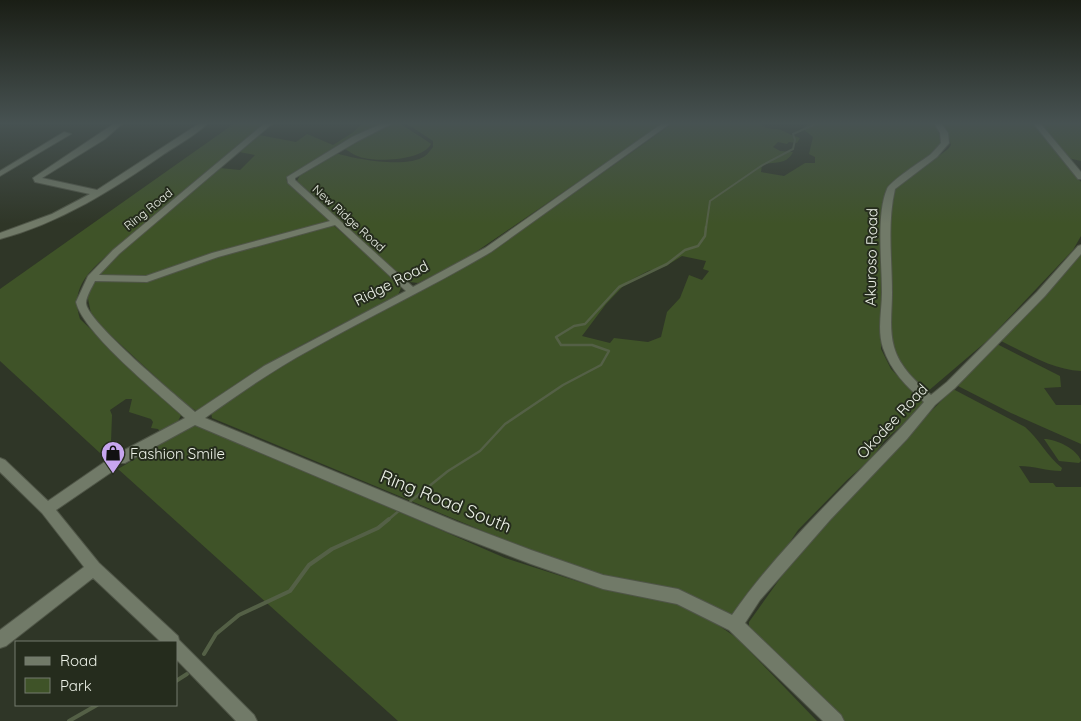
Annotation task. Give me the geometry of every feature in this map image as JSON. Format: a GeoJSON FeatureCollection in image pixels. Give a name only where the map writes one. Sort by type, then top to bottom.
{"type":"FeatureCollection","features":[{"type":"Feature","properties":{"kind":"street"},"geometry":{"type":"LineString","coordinates":[[0,174],[30,157]]}},
{"type":"Feature","properties":{"kind":"street"},"geometry":{"type":"LineString","coordinates":[[71,157],[37,178],[38,180],[97,193]]}},
{"type":"Feature","properties":{"kind":"street"},"geometry":{"type":"LineString","coordinates":[[0,236],[53,218],[97,193],[153,157]]}},
{"type":"Feature","properties":{"kind":"street","name":"Ring Road"},"geometry":{"type":"LineString","coordinates":[[91,278],[116,252],[230,157]]}},
{"type":"Feature","properties":{"kind":"street","name":"New Ridge Road"},"geometry":{"type":"LineString","coordinates":[[325,157],[291,177],[291,181],[411,290]]}},
{"type":"Feature","properties":{"kind":"street","name":"Ridge Road"},"geometry":{"type":"LineString","coordinates":[[47,509],[116,462],[194,419],[268,369],[488,250],[620,157]]}},
{"type":"Feature","properties":{"kind":"street","name":"Akuroso Road"},"geometry":{"type":"LineString","coordinates":[[932,157],[892,188],[888,200],[886,223],[888,252],[884,322],[888,346],[894,362],[904,377],[932,402]]}},
{"type":"Feature","properties":{"kind":"street"},"geometry":{"type":"LineString","coordinates":[[1064,157],[1081,177]]}},
{"type":"Feature","properties":{"kind":"street"},"geometry":{"type":"LineString","coordinates":[[1069,163],[1081,164]]}},
{"type":"Feature","properties":{"kind":"street"},"geometry":{"type":"LineString","coordinates":[[91,278],[147,279],[215,255],[337,222]]}},
{"type":"Feature","properties":{"kind":"street","name":"Okodee Road"},"geometry":{"type":"LineString","coordinates":[[735,624],[755,595],[825,515],[903,435],[932,402],[1020,316],[1081,248]]}},
{"type":"Feature","properties":{"kind":"street","name":"Ring Road South"},"geometry":{"type":"LineString","coordinates":[[91,278],[81,302],[87,318],[102,335],[194,419],[453,527],[602,582],[678,597],[735,624],[835,721]]}},
{"type":"Feature","properties":{"kind":"street"},"geometry":{"type":"LineString","coordinates":[[0,464],[47,509],[94,568],[171,641]]}},
{"type":"Feature","properties":{"kind":"street"},"geometry":{"type":"LineString","coordinates":[[0,640],[94,568]]}},
{"type":"Feature","properties":{"kind":"street"},"geometry":{"type":"LineString","coordinates":[[178,649],[248,721]]}},
{"type":"Feature","properties":{"kind":"green space"},"geometry":{"type":"Polygon","coordinates":[[[187,157],[224,157],[91,270],[82,284],[77,300],[80,319],[181,415],[176,426],[161,433],[158,429],[151,428],[153,422],[151,419],[129,412],[132,399],[126,399],[110,410],[112,415],[111,442],[100,453],[0,361],[0,289],[187,157]]]}},
{"type":"Feature","properties":{"kind":"green space"},"geometry":{"type":"Polygon","coordinates":[[[253,157],[320,157],[291,174],[286,180],[330,219],[333,225],[396,279],[401,288],[398,295],[321,335],[245,378],[198,412],[185,404],[92,318],[87,294],[92,282],[106,265],[220,168],[240,170],[253,157]]]}},
{"type":"Feature","properties":{"kind":"green space"},"geometry":{"type":"Polygon","coordinates":[[[329,157],[350,157],[381,162],[417,160],[424,157],[615,157],[467,258],[418,283],[410,282],[403,278],[296,183],[301,173],[329,157]]]}},
{"type":"Feature","properties":{"kind":"green space"},"geometry":{"type":"Polygon","coordinates":[[[360,157],[412,157],[390,160],[360,157]]]}},
{"type":"Feature","properties":{"kind":"green space"},"geometry":{"type":"Polygon","coordinates":[[[626,157],[789,157],[783,161],[762,165],[761,172],[784,176],[805,163],[815,163],[814,157],[929,157],[893,183],[882,277],[881,349],[891,369],[925,400],[924,405],[884,441],[873,457],[847,480],[798,530],[769,573],[733,617],[656,587],[596,573],[548,558],[212,418],[211,412],[267,372],[493,251],[626,157]],[[682,256],[666,266],[648,271],[627,282],[606,304],[582,336],[610,343],[614,338],[648,342],[661,337],[667,312],[680,298],[689,275],[702,280],[709,271],[703,269],[706,261],[682,256]]]}},
{"type":"Feature","properties":{"kind":"green space"},"geometry":{"type":"Polygon","coordinates":[[[938,157],[1060,157],[1081,182],[1081,236],[1073,250],[988,340],[927,392],[911,380],[895,358],[889,327],[890,197],[895,189],[938,157]]]}},
{"type":"Feature","properties":{"kind":"green space"},"geometry":{"type":"Polygon","coordinates":[[[1067,157],[1081,157],[1081,161],[1067,157]]]}},
{"type":"Feature","properties":{"kind":"green space"},"geometry":{"type":"Polygon","coordinates":[[[1081,253],[1081,371],[1060,368],[1030,356],[1001,341],[1081,253]]]}},
{"type":"Feature","properties":{"kind":"green space"},"geometry":{"type":"Polygon","coordinates":[[[995,343],[1060,376],[1061,387],[1044,388],[1056,405],[1081,405],[1081,444],[1011,413],[956,385],[995,343]]]}},
{"type":"Feature","properties":{"kind":"green space"},"geometry":{"type":"Polygon","coordinates":[[[953,389],[1025,427],[1062,468],[1061,471],[1056,471],[1019,466],[1030,483],[1053,483],[1056,487],[1081,487],[1081,721],[843,721],[749,628],[749,622],[794,559],[900,443],[953,389]]]}},
{"type":"Feature","properties":{"kind":"green space"},"geometry":{"type":"Polygon","coordinates":[[[199,425],[505,558],[592,586],[677,604],[715,623],[737,638],[817,721],[398,721],[118,469],[187,428],[199,425]]]}},
{"type":"Feature","properties":{"kind":"green space"},"geometry":{"type":"Polygon","coordinates":[[[1044,439],[1066,446],[1075,452],[1081,461],[1079,463],[1059,461],[1044,439]]]}},
{"type":"Feature","properties":{"kind":"waterway"},"geometry":{"type":"LineString","coordinates":[[706,228],[710,201],[761,166],[779,157]]}},
{"type":"Feature","properties":{"kind":"waterway"},"geometry":{"type":"LineString","coordinates":[[407,504],[448,471],[480,451],[505,424],[563,385],[601,365],[609,351],[592,345],[561,345],[556,337],[574,326],[585,324],[619,287],[667,264],[685,250],[698,246],[705,236],[706,227]]}},
{"type":"Feature","properties":{"kind":"waterway"},"geometry":{"type":"LineString","coordinates":[[388,520],[401,509]]}},
{"type":"Feature","properties":{"kind":"waterway"},"geometry":{"type":"LineString","coordinates":[[204,654],[216,634],[239,615],[290,591],[309,565],[332,549],[378,528],[389,519]]}},
{"type":"Feature","properties":{"kind":"waterway"},"geometry":{"type":"LineString","coordinates":[[178,680],[187,674]]}},
{"type":"Feature","properties":{"kind":"waterway"},"geometry":{"type":"LineString","coordinates":[[69,721],[95,706]]}},
{"type":"Feature","properties":{"kind":"place","name":"Fashion Smile"},"geometry":{"type":"Point","coordinates":[113,474]}}]}
